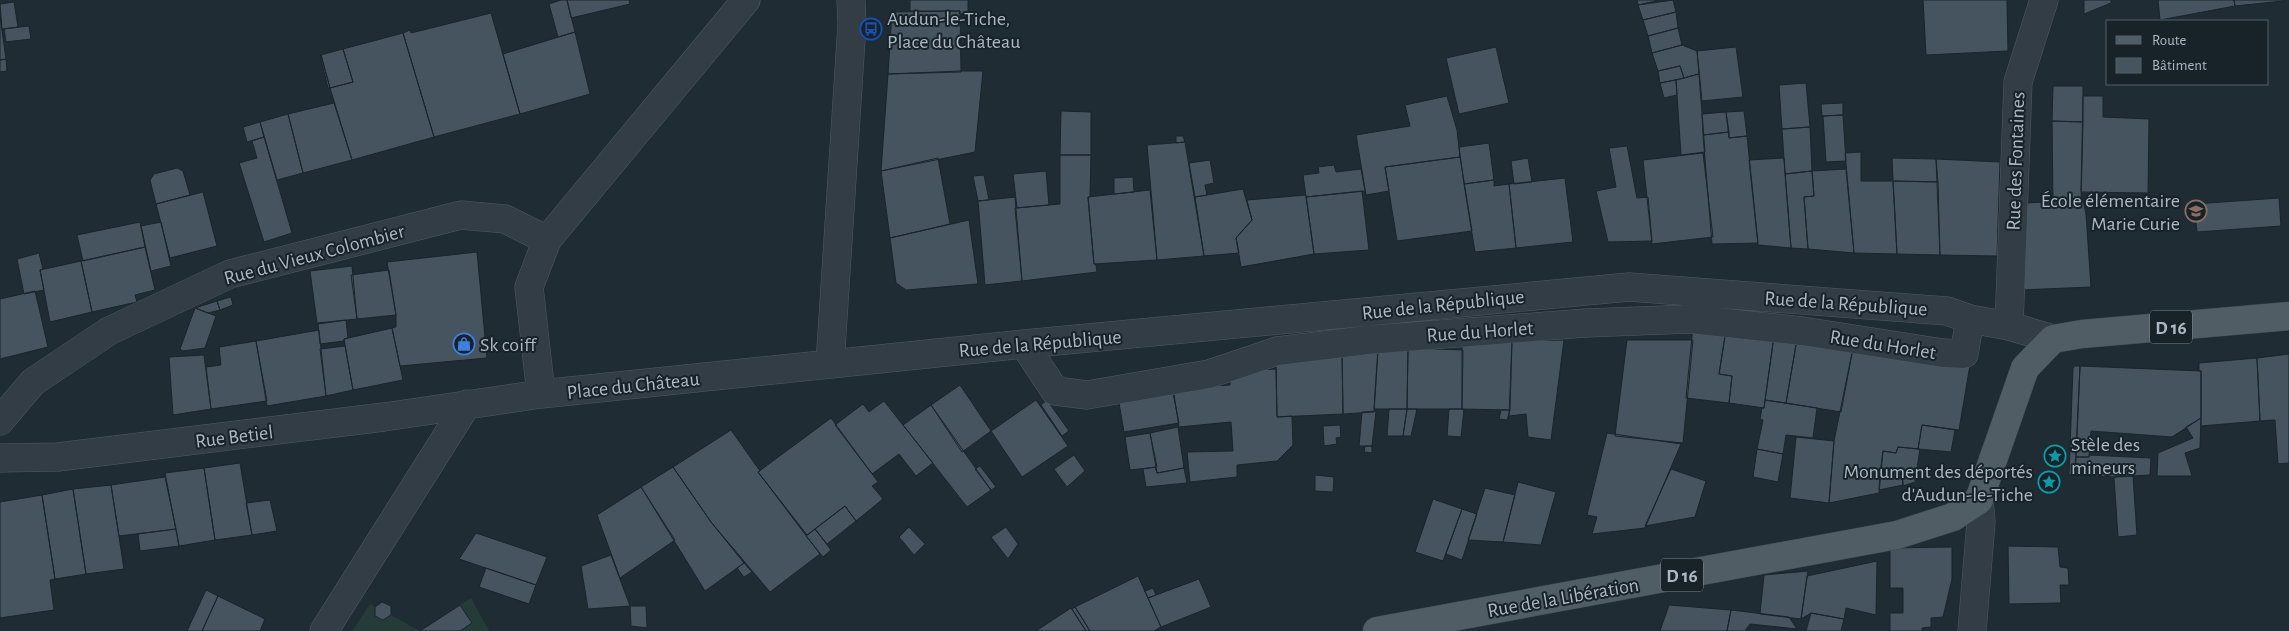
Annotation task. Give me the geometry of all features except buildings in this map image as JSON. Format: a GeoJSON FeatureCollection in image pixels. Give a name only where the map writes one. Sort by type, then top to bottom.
{"type":"FeatureCollection","features":[{"type":"Feature","properties":{"kind":"main road","name":"D 16"},"geometry":{"type":"LineString","coordinates":[[2053,339],[2082,334],[2289,316]]}},
{"type":"Feature","properties":{"kind":"main road"},"geometry":{"type":"LineString","coordinates":[[1979,500],[2025,368],[2053,339]]}},
{"type":"Feature","properties":{"kind":"main road","name":"Rue de la Libération"},"geometry":{"type":"LineString","coordinates":[[1377,631],[1897,535],[1953,516],[1979,500]]}},
{"type":"Feature","properties":{"kind":"street","name":"Place du Château"},"geometry":{"type":"LineString","coordinates":[[746,0],[547,240],[529,287],[541,394],[830,364]]}},
{"type":"Feature","properties":{"kind":"street"},"geometry":{"type":"LineString","coordinates":[[830,364],[852,24],[851,0]]}},
{"type":"Feature","properties":{"kind":"street","name":"Rue des Fontaines"},"geometry":{"type":"LineString","coordinates":[[2009,326],[2018,82],[2044,0]]}},
{"type":"Feature","properties":{"kind":"street","name":"Rue du Vieux Colombier"},"geometry":{"type":"LineString","coordinates":[[0,420],[33,382],[109,331],[230,274],[460,215],[505,219],[547,240]]}},
{"type":"Feature","properties":{"kind":"street","name":"Rue de la République"},"geometry":{"type":"LineString","coordinates":[[830,364],[1629,286],[1947,311],[1970,319],[2009,326],[2053,339]]}},
{"type":"Feature","properties":{"kind":"street","name":"Rue du Horlet"},"geometry":{"type":"LineString","coordinates":[[1024,344],[1055,391],[1086,395],[1209,374],[1277,351],[1367,340],[1586,323],[1690,319],[1802,331],[1943,353],[1964,354],[1970,319]]}},
{"type":"Feature","properties":{"kind":"street","name":"Rue Betiel"},"geometry":{"type":"LineString","coordinates":[[0,458],[58,457],[384,417],[541,394]]}},
{"type":"Feature","properties":{"kind":"street"},"geometry":{"type":"LineString","coordinates":[[324,631],[467,404]]}},
{"type":"Feature","properties":{"kind":"street"},"geometry":{"type":"LineString","coordinates":[[1972,631],[1981,522],[1979,500]]}},
{"type":"Feature","properties":{"kind":"green space"},"geometry":{"type":"Polygon","coordinates":[[[471,598],[489,631],[420,631],[471,598]]]}},
{"type":"Feature","properties":{"kind":"green space"},"geometry":{"type":"Polygon","coordinates":[[[370,604],[375,607],[391,606],[391,615],[420,631],[352,631],[370,604]]]}},
{"type":"Feature","properties":{"kind":"place","name":"Audun-le-Tiche, Place du Château"},"geometry":{"type":"Point","coordinates":[871,29]}},
{"type":"Feature","properties":{"kind":"place","name":"École élémentaire Marie Curie"},"geometry":{"type":"Point","coordinates":[2196,211]}},
{"type":"Feature","properties":{"kind":"place","name":"Sk coiff"},"geometry":{"type":"Point","coordinates":[464,344]}},
{"type":"Feature","properties":{"kind":"place","name":"Stèle des mineurs"},"geometry":{"type":"Point","coordinates":[2055,456]}},
{"type":"Feature","properties":{"kind":"place","name":"Monument des déportés d'Audun-le-Tiche"},"geometry":{"type":"Point","coordinates":[2049,482]}}]}
